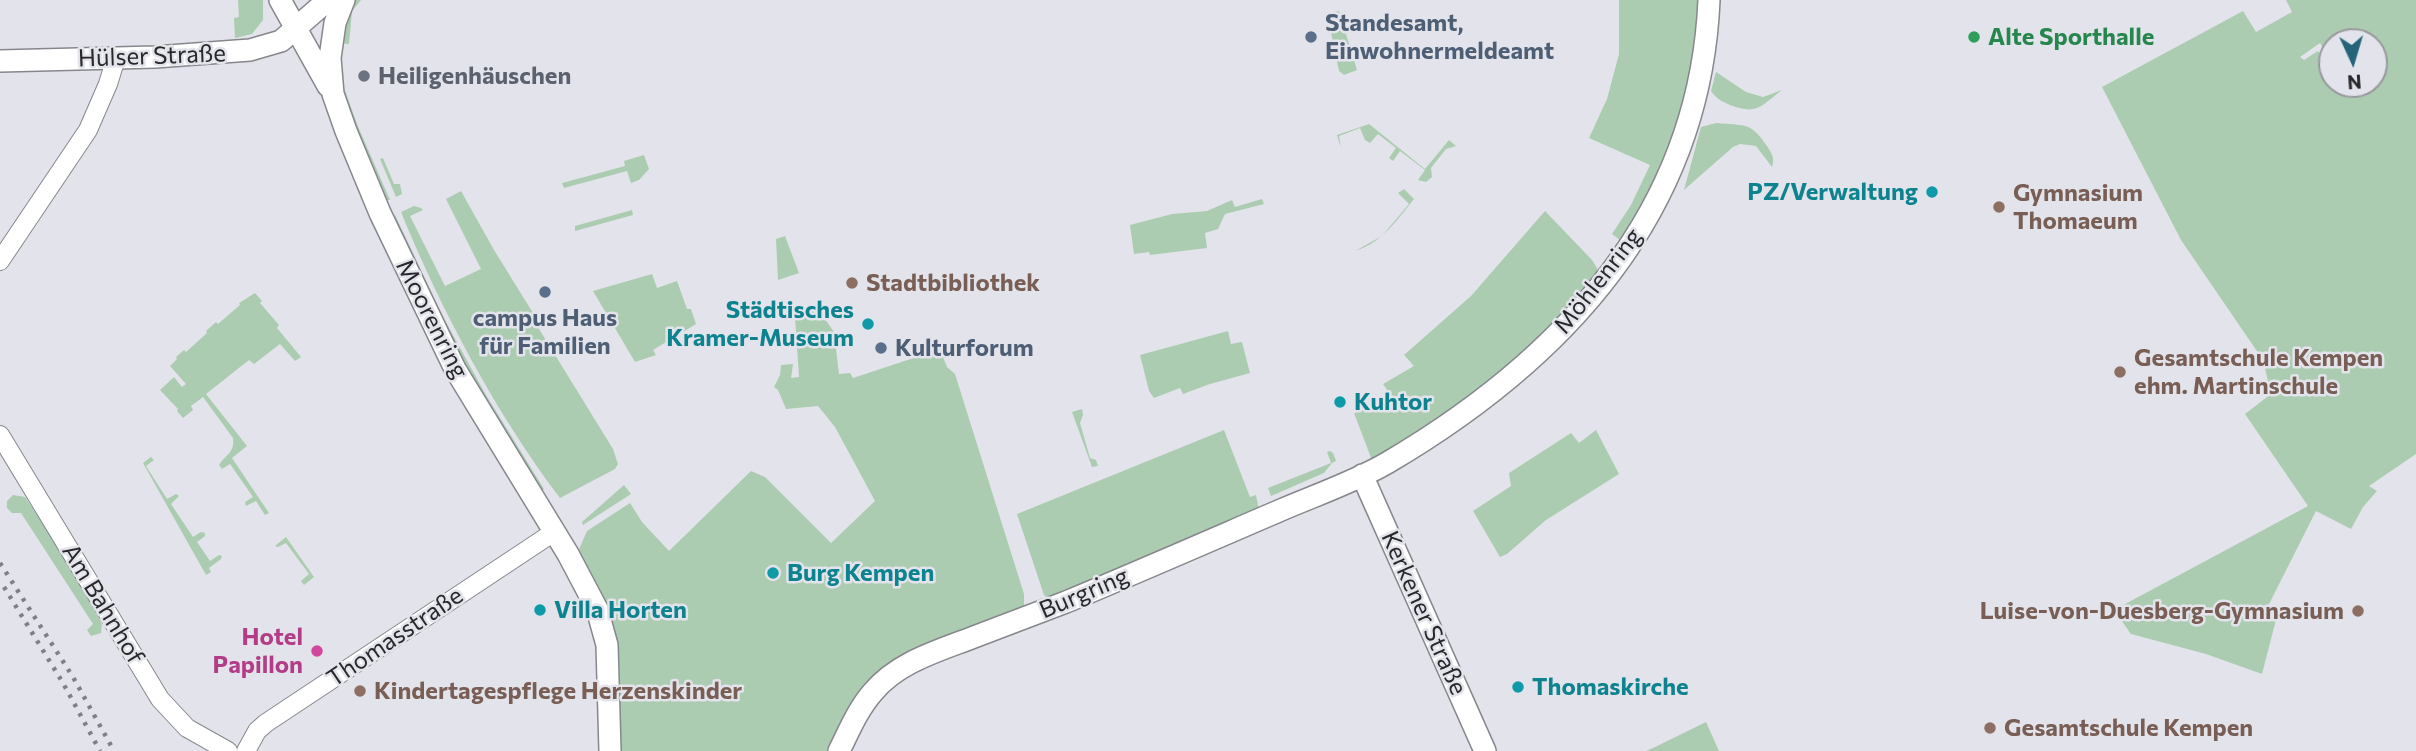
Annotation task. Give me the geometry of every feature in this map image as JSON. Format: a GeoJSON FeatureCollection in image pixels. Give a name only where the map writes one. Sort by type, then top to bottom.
{"type":"FeatureCollection","features":[{"type":"Feature","properties":{"kind":"main road"},"geometry":{"type":"LineString","coordinates":[[280,0],[333,94]]}},
{"type":"Feature","properties":{"kind":"main road","name":"Hülser Straße"},"geometry":{"type":"LineString","coordinates":[[0,61],[200,55],[250,50],[281,41],[328,0]]}},
{"type":"Feature","properties":{"kind":"main road"},"geometry":{"type":"LineString","coordinates":[[333,94],[331,47],[335,23],[344,0]]}},
{"type":"Feature","properties":{"kind":"main road","name":"Möhlenring"},"geometry":{"type":"LineString","coordinates":[[1362,475],[1448,425],[1511,377],[1564,326],[1619,262],[1654,206],[1684,140],[1701,76],[1709,0]]}},
{"type":"Feature","properties":{"kind":"main road","name":"Moorenring"},"geometry":{"type":"LineString","coordinates":[[333,94],[380,213],[455,369],[554,532]]}},
{"type":"Feature","properties":{"kind":"main road","name":"Burgring"},"geometry":{"type":"LineString","coordinates":[[839,751],[871,694],[905,666],[1068,601],[1362,475]]}},
{"type":"Feature","properties":{"kind":"main road","name":"Kerkener Straße"},"geometry":{"type":"LineString","coordinates":[[1362,475],[1485,751]]}},
{"type":"Feature","properties":{"kind":"main road"},"geometry":{"type":"LineString","coordinates":[[554,532],[592,596],[602,622],[607,651],[607,724],[610,751]]}},
{"type":"Feature","properties":{"kind":"street"},"geometry":{"type":"LineString","coordinates":[[2,259],[88,130],[116,58]]}},
{"type":"Feature","properties":{"kind":"street","name":"Am Bahnhof"},"geometry":{"type":"LineString","coordinates":[[0,435],[160,699],[187,728],[228,751]]}},
{"type":"Feature","properties":{"kind":"street","name":"Thomasstraße"},"geometry":{"type":"LineString","coordinates":[[246,751],[266,723],[554,532]]}},
{"type":"Feature","properties":{"kind":"green space"},"geometry":{"type":"Polygon","coordinates":[[[238,0],[263,0],[263,20],[252,34],[235,38],[234,18],[239,17],[238,0]]]}},
{"type":"Feature","properties":{"kind":"green space"},"geometry":{"type":"Polygon","coordinates":[[[353,0],[361,0],[352,11],[349,44],[337,43],[353,0]]]}},
{"type":"Feature","properties":{"kind":"green space"},"geometry":{"type":"Polygon","coordinates":[[[1619,0],[1701,0],[1693,84],[1650,201],[1620,240],[1612,234],[1631,205],[1650,165],[1589,138],[1607,99],[1619,54],[1619,0]]]}},
{"type":"Feature","properties":{"kind":"green space"},"geometry":{"type":"Polygon","coordinates":[[[2286,0],[2416,0],[2416,454],[2369,486],[2377,491],[2363,507],[2351,529],[2316,511],[2267,608],[2278,612],[2262,674],[2206,654],[2131,634],[2114,610],[2308,506],[2245,414],[2271,394],[2263,360],[2181,240],[2102,87],[2243,11],[2256,32],[2292,12],[2286,0]]]}},
{"type":"Feature","properties":{"kind":"green space"},"geometry":{"type":"Polygon","coordinates":[[[1339,11],[1357,70],[1344,75],[1339,71],[1327,14],[1339,11]]]}},
{"type":"Feature","properties":{"kind":"green space"},"geometry":{"type":"Polygon","coordinates":[[[1716,72],[1746,92],[1763,97],[1782,90],[1758,108],[1739,108],[1722,101],[1711,91],[1716,72]]]}},
{"type":"Feature","properties":{"kind":"green space"},"geometry":{"type":"Polygon","coordinates":[[[339,85],[343,85],[390,200],[384,200],[339,85]]]}},
{"type":"Feature","properties":{"kind":"green space"},"geometry":{"type":"Polygon","coordinates":[[[1716,123],[1746,126],[1756,132],[1772,154],[1772,167],[1756,146],[1740,144],[1733,147],[1684,190],[1701,127],[1716,123]]]}},
{"type":"Feature","properties":{"kind":"green space"},"geometry":{"type":"Polygon","coordinates":[[[1369,124],[1425,169],[1449,140],[1456,146],[1446,149],[1431,168],[1432,177],[1426,182],[1418,180],[1425,170],[1400,151],[1393,161],[1389,158],[1396,148],[1378,134],[1370,143],[1365,140],[1360,128],[1339,136],[1341,148],[1337,135],[1369,124]]]}},
{"type":"Feature","properties":{"kind":"green space"},"geometry":{"type":"Polygon","coordinates":[[[644,155],[649,169],[639,180],[631,183],[627,171],[564,188],[562,183],[625,166],[624,161],[644,155]]]}},
{"type":"Feature","properties":{"kind":"green space"},"geometry":{"type":"Polygon","coordinates":[[[383,158],[394,184],[400,184],[402,194],[396,197],[380,159],[383,158]]]}},
{"type":"Feature","properties":{"kind":"green space"},"geometry":{"type":"Polygon","coordinates":[[[1404,189],[1414,199],[1383,235],[1409,204],[1398,193],[1404,189]]]}},
{"type":"Feature","properties":{"kind":"green space"},"geometry":{"type":"Polygon","coordinates":[[[461,191],[538,321],[536,324],[613,449],[618,464],[615,469],[560,498],[492,397],[433,285],[401,212],[414,206],[423,210],[410,216],[445,286],[481,269],[446,199],[461,191]]]}},
{"type":"Feature","properties":{"kind":"green space"},"geometry":{"type":"Polygon","coordinates":[[[1262,199],[1264,204],[1225,214],[1218,229],[1205,233],[1207,248],[1150,255],[1149,252],[1134,254],[1130,225],[1172,214],[1207,211],[1232,200],[1235,207],[1262,199]]]}},
{"type":"Feature","properties":{"kind":"green space"},"geometry":{"type":"Polygon","coordinates":[[[632,210],[633,215],[575,231],[575,226],[632,210]]]}},
{"type":"Feature","properties":{"kind":"green space"},"geometry":{"type":"Polygon","coordinates":[[[1545,211],[1592,260],[1600,273],[1545,333],[1486,389],[1434,427],[1373,463],[1354,413],[1392,397],[1383,384],[1414,366],[1404,355],[1471,296],[1545,211]]]}},
{"type":"Feature","properties":{"kind":"green space"},"geometry":{"type":"Polygon","coordinates":[[[395,215],[442,315],[486,395],[544,489],[539,493],[475,388],[392,217],[395,215]]]}},
{"type":"Feature","properties":{"kind":"green space"},"geometry":{"type":"Polygon","coordinates":[[[785,236],[799,273],[778,280],[776,239],[785,236]]]}},
{"type":"Feature","properties":{"kind":"green space"},"geometry":{"type":"Polygon","coordinates":[[[652,274],[657,288],[677,281],[687,309],[691,309],[696,324],[653,350],[656,355],[635,362],[593,291],[652,274]]]}},
{"type":"Feature","properties":{"kind":"green space"},"geometry":{"type":"Polygon","coordinates":[[[255,293],[279,325],[277,328],[301,357],[295,361],[280,344],[254,364],[249,360],[206,394],[247,446],[232,458],[269,513],[265,515],[256,501],[246,506],[245,502],[253,497],[230,464],[222,469],[219,465],[231,450],[233,438],[203,397],[191,406],[193,410],[183,418],[160,390],[174,377],[182,387],[186,384],[170,366],[176,357],[184,350],[186,352],[216,322],[218,324],[240,305],[239,303],[255,293]]]}},
{"type":"Feature","properties":{"kind":"green space"},"geometry":{"type":"Polygon","coordinates":[[[818,309],[834,332],[839,374],[850,373],[853,378],[944,348],[941,352],[947,367],[955,374],[1024,594],[1024,607],[925,648],[829,751],[619,751],[577,554],[587,531],[630,503],[642,522],[669,551],[751,471],[765,477],[831,543],[875,501],[835,427],[818,406],[786,409],[774,387],[781,365],[793,364],[791,378],[799,377],[795,317],[818,309]]]}},
{"type":"Feature","properties":{"kind":"green space"},"geometry":{"type":"Polygon","coordinates":[[[1228,331],[1231,344],[1242,342],[1250,373],[1183,394],[1180,388],[1154,398],[1149,391],[1140,355],[1228,331]]]}},
{"type":"Feature","properties":{"kind":"green space"},"geometry":{"type":"Polygon","coordinates":[[[1082,409],[1080,423],[1090,458],[1096,460],[1098,466],[1092,467],[1072,412],[1082,409]]]}},
{"type":"Feature","properties":{"kind":"green space"},"geometry":{"type":"Polygon","coordinates":[[[1224,430],[1250,497],[1256,495],[1259,510],[1048,599],[1044,595],[1017,514],[1224,430]]]}},
{"type":"Feature","properties":{"kind":"green space"},"geometry":{"type":"Polygon","coordinates":[[[1596,430],[1619,474],[1546,520],[1500,557],[1473,511],[1511,486],[1509,473],[1571,433],[1579,443],[1596,430]]]}},
{"type":"Feature","properties":{"kind":"green space"},"geometry":{"type":"Polygon","coordinates":[[[1330,451],[1336,461],[1324,473],[1271,496],[1268,488],[1331,463],[1327,452],[1330,451]]]}},
{"type":"Feature","properties":{"kind":"green space"},"geometry":{"type":"Polygon","coordinates":[[[151,457],[154,460],[146,466],[167,499],[176,494],[179,496],[171,504],[193,537],[201,532],[205,533],[197,542],[210,561],[222,556],[209,568],[211,572],[206,575],[143,463],[151,457]]]}},
{"type":"Feature","properties":{"kind":"green space"},"geometry":{"type":"Polygon","coordinates":[[[624,485],[631,494],[583,525],[582,522],[624,485]]]}},
{"type":"Feature","properties":{"kind":"green space"},"geometry":{"type":"Polygon","coordinates":[[[13,495],[25,497],[77,576],[102,624],[101,633],[91,636],[87,630],[93,624],[21,513],[12,513],[7,508],[7,501],[13,495]]]}},
{"type":"Feature","properties":{"kind":"green space"},"geometry":{"type":"Polygon","coordinates":[[[286,537],[314,577],[304,585],[301,581],[309,574],[286,543],[275,546],[286,537]]]}},
{"type":"Feature","properties":{"kind":"green space"},"geometry":{"type":"Polygon","coordinates":[[[1706,722],[1719,751],[1646,751],[1653,748],[1706,722]]]}},
{"type":"Feature","properties":{"kind":"railway"},"geometry":{"type":"LineString","coordinates":[[0,563],[73,677],[114,751]]}},
{"type":"Feature","properties":{"kind":"railway"},"geometry":{"type":"LineString","coordinates":[[4,587],[63,683],[100,751]]}},
{"type":"Feature","properties":{"kind":"place","name":"Standesamt, Einwohnermeldeamt"},"geometry":{"type":"Point","coordinates":[1311,37]}},
{"type":"Feature","properties":{"kind":"place","name":"Alte Sporthalle"},"geometry":{"type":"Point","coordinates":[1974,37]}},
{"type":"Feature","properties":{"kind":"place","name":"Heiligenhäuschen"},"geometry":{"type":"Point","coordinates":[364,76]}},
{"type":"Feature","properties":{"kind":"place","name":"PZ/Verwaltung"},"geometry":{"type":"Point","coordinates":[1932,192]}},
{"type":"Feature","properties":{"kind":"place","name":"Gymnasium Thomaeum"},"geometry":{"type":"Point","coordinates":[1999,207]}},
{"type":"Feature","properties":{"kind":"place","name":"Stadtbibliothek"},"geometry":{"type":"Point","coordinates":[852,283]}},
{"type":"Feature","properties":{"kind":"place","name":"campus Haus für Familien"},"geometry":{"type":"Point","coordinates":[545,292]}},
{"type":"Feature","properties":{"kind":"place","name":"Städtisches Kramer-Museum"},"geometry":{"type":"Point","coordinates":[868,324]}},
{"type":"Feature","properties":{"kind":"place","name":"Kulturforum"},"geometry":{"type":"Point","coordinates":[881,348]}},
{"type":"Feature","properties":{"kind":"place","name":"Gesamtschule Kempen ehm. Martinschule"},"geometry":{"type":"Point","coordinates":[2120,372]}},
{"type":"Feature","properties":{"kind":"place","name":"Kuhtor"},"geometry":{"type":"Point","coordinates":[1340,402]}},
{"type":"Feature","properties":{"kind":"place","name":"Burg Kempen"},"geometry":{"type":"Point","coordinates":[773,573]}},
{"type":"Feature","properties":{"kind":"place","name":"Villa Horten"},"geometry":{"type":"Point","coordinates":[540,610]}},
{"type":"Feature","properties":{"kind":"place","name":"Luise-von-Duesberg-Gymnasium"},"geometry":{"type":"Point","coordinates":[2358,611]}},
{"type":"Feature","properties":{"kind":"place","name":"Hotel Papillon"},"geometry":{"type":"Point","coordinates":[317,651]}},
{"type":"Feature","properties":{"kind":"place","name":"Thomaskirche"},"geometry":{"type":"Point","coordinates":[1518,687]}},
{"type":"Feature","properties":{"kind":"place","name":"Kindertagespflege Herzenskinder"},"geometry":{"type":"Point","coordinates":[360,691]}},
{"type":"Feature","properties":{"kind":"place","name":"Gesamtschule Kempen"},"geometry":{"type":"Point","coordinates":[1990,728]}}]}
